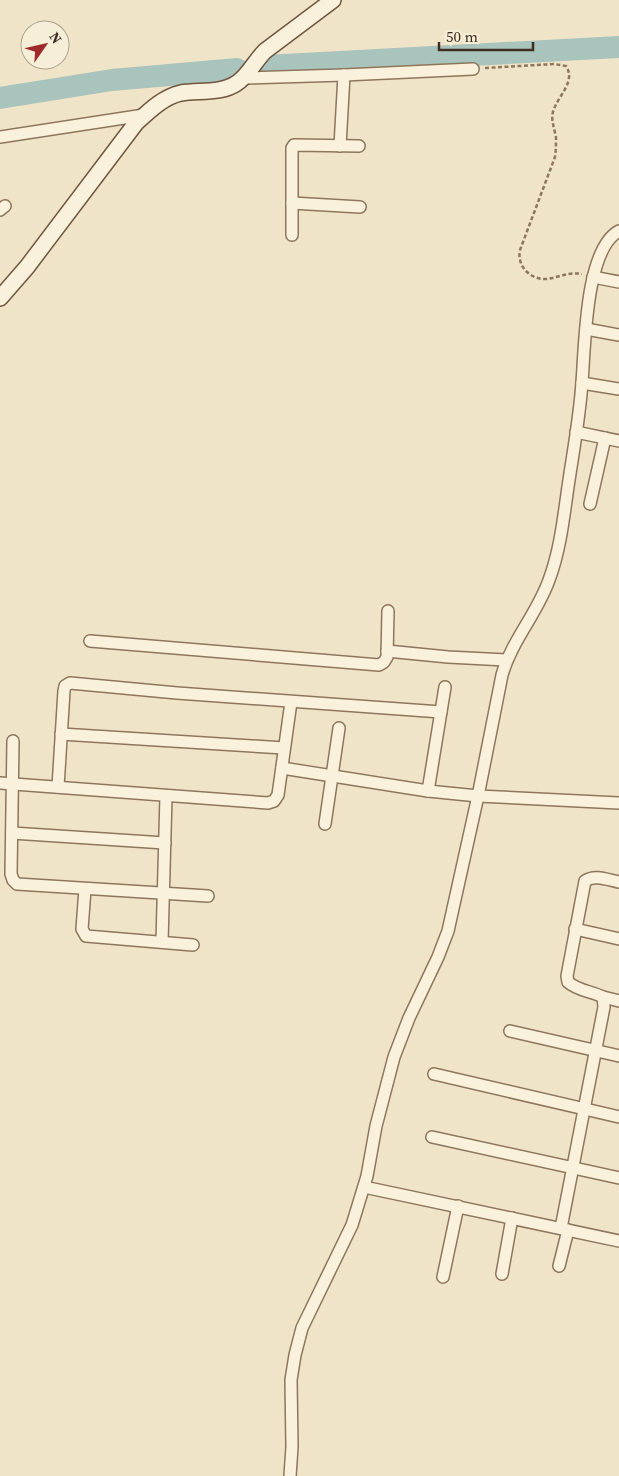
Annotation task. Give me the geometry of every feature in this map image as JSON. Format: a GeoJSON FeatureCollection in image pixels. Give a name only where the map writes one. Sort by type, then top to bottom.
{"type":"FeatureCollection","features":[{"type":"Feature","properties":{"kind":"street"},"geometry":{"type":"LineString","coordinates":[[0,298],[27,267],[136,123],[150,109],[180,94],[224,89],[236,84],[244,78],[256,60],[265,51],[333,0]]}},
{"type":"Feature","properties":{"kind":"street"},"geometry":{"type":"LineString","coordinates":[[244,78],[473,69]]}},
{"type":"Feature","properties":{"kind":"street"},"geometry":{"type":"LineString","coordinates":[[340,146],[344,75]]}},
{"type":"Feature","properties":{"kind":"street"},"geometry":{"type":"LineString","coordinates":[[0,137],[144,115]]}},
{"type":"Feature","properties":{"kind":"street"},"geometry":{"type":"LineString","coordinates":[[292,235],[292,154],[294,145],[359,146]]}},
{"type":"Feature","properties":{"kind":"street"},"geometry":{"type":"LineString","coordinates":[[292,204],[360,207]]}},
{"type":"Feature","properties":{"kind":"street"},"geometry":{"type":"LineString","coordinates":[[290,1476],[292,1447],[291,1380],[302,1328],[352,1226],[364,1187],[376,1126],[394,1057],[409,1018],[438,958],[448,931],[506,660],[544,592],[554,566],[576,432],[592,278],[605,245],[619,231]]}},
{"type":"Feature","properties":{"kind":"street"},"geometry":{"type":"LineString","coordinates":[[592,278],[619,282]]}},
{"type":"Feature","properties":{"kind":"street"},"geometry":{"type":"LineString","coordinates":[[586,329],[619,335]]}},
{"type":"Feature","properties":{"kind":"street"},"geometry":{"type":"LineString","coordinates":[[582,383],[619,390]]}},
{"type":"Feature","properties":{"kind":"street"},"geometry":{"type":"LineString","coordinates":[[576,432],[619,441]]}},
{"type":"Feature","properties":{"kind":"street"},"geometry":{"type":"LineString","coordinates":[[590,504],[605,438]]}},
{"type":"Feature","properties":{"kind":"street"},"geometry":{"type":"LineString","coordinates":[[90,641],[380,665],[387,657],[388,611]]}},
{"type":"Feature","properties":{"kind":"street"},"geometry":{"type":"LineString","coordinates":[[387,651],[506,660]]}},
{"type":"Feature","properties":{"kind":"street"},"geometry":{"type":"LineString","coordinates":[[58,787],[64,691],[65,686],[70,683],[291,702],[441,712]]}},
{"type":"Feature","properties":{"kind":"street"},"geometry":{"type":"LineString","coordinates":[[428,791],[445,687]]}},
{"type":"Feature","properties":{"kind":"street"},"geometry":{"type":"LineString","coordinates":[[0,783],[268,803],[274,801],[278,795],[291,702]]}},
{"type":"Feature","properties":{"kind":"street"},"geometry":{"type":"LineString","coordinates":[[325,824],[339,728]]}},
{"type":"Feature","properties":{"kind":"street"},"geometry":{"type":"LineString","coordinates":[[62,734],[284,748]]}},
{"type":"Feature","properties":{"kind":"street"},"geometry":{"type":"LineString","coordinates":[[13,741],[11,874],[16,884],[208,896]]}},
{"type":"Feature","properties":{"kind":"street"},"geometry":{"type":"LineString","coordinates":[[282,768],[428,791],[478,796],[619,803]]}},
{"type":"Feature","properties":{"kind":"street"},"geometry":{"type":"LineString","coordinates":[[162,942],[166,796]]}},
{"type":"Feature","properties":{"kind":"street"},"geometry":{"type":"LineString","coordinates":[[12,833],[165,843]]}},
{"type":"Feature","properties":{"kind":"street"},"geometry":{"type":"LineString","coordinates":[[619,882],[598,877],[585,881],[567,976],[568,982],[573,987],[619,1001]]}},
{"type":"Feature","properties":{"kind":"street"},"geometry":{"type":"LineString","coordinates":[[85,889],[82,929],[86,936],[193,945]]}},
{"type":"Feature","properties":{"kind":"street"},"geometry":{"type":"LineString","coordinates":[[575,929],[619,939]]}},
{"type":"Feature","properties":{"kind":"street"},"geometry":{"type":"LineString","coordinates":[[559,1266],[572,1168],[604,1007],[603,997]]}},
{"type":"Feature","properties":{"kind":"street"},"geometry":{"type":"LineString","coordinates":[[510,1031],[619,1056]]}},
{"type":"Feature","properties":{"kind":"street"},"geometry":{"type":"LineString","coordinates":[[434,1074],[619,1117]]}},
{"type":"Feature","properties":{"kind":"street"},"geometry":{"type":"LineString","coordinates":[[432,1137],[619,1178]]}},
{"type":"Feature","properties":{"kind":"street"},"geometry":{"type":"LineString","coordinates":[[364,1187],[619,1241]]}},
{"type":"Feature","properties":{"kind":"street"},"geometry":{"type":"LineString","coordinates":[[443,1277],[458,1206]]}},
{"type":"Feature","properties":{"kind":"street"},"geometry":{"type":"LineString","coordinates":[[502,1274],[512,1218]]}},
{"type":"Feature","properties":{"kind":"path"},"geometry":{"type":"LineString","coordinates":[[473,69],[554,64],[566,66],[570,76],[552,116],[556,147],[555,157],[518,257],[525,270],[531,275],[542,279],[570,273],[579,273],[592,278]]}},
{"type":"Feature","properties":{"kind":"waterway"},"geometry":{"type":"LineString","coordinates":[[266,66],[619,47]]}},
{"type":"Feature","properties":{"kind":"waterway"},"geometry":{"type":"LineString","coordinates":[[0,98],[112,80],[237,69]]}}]}
